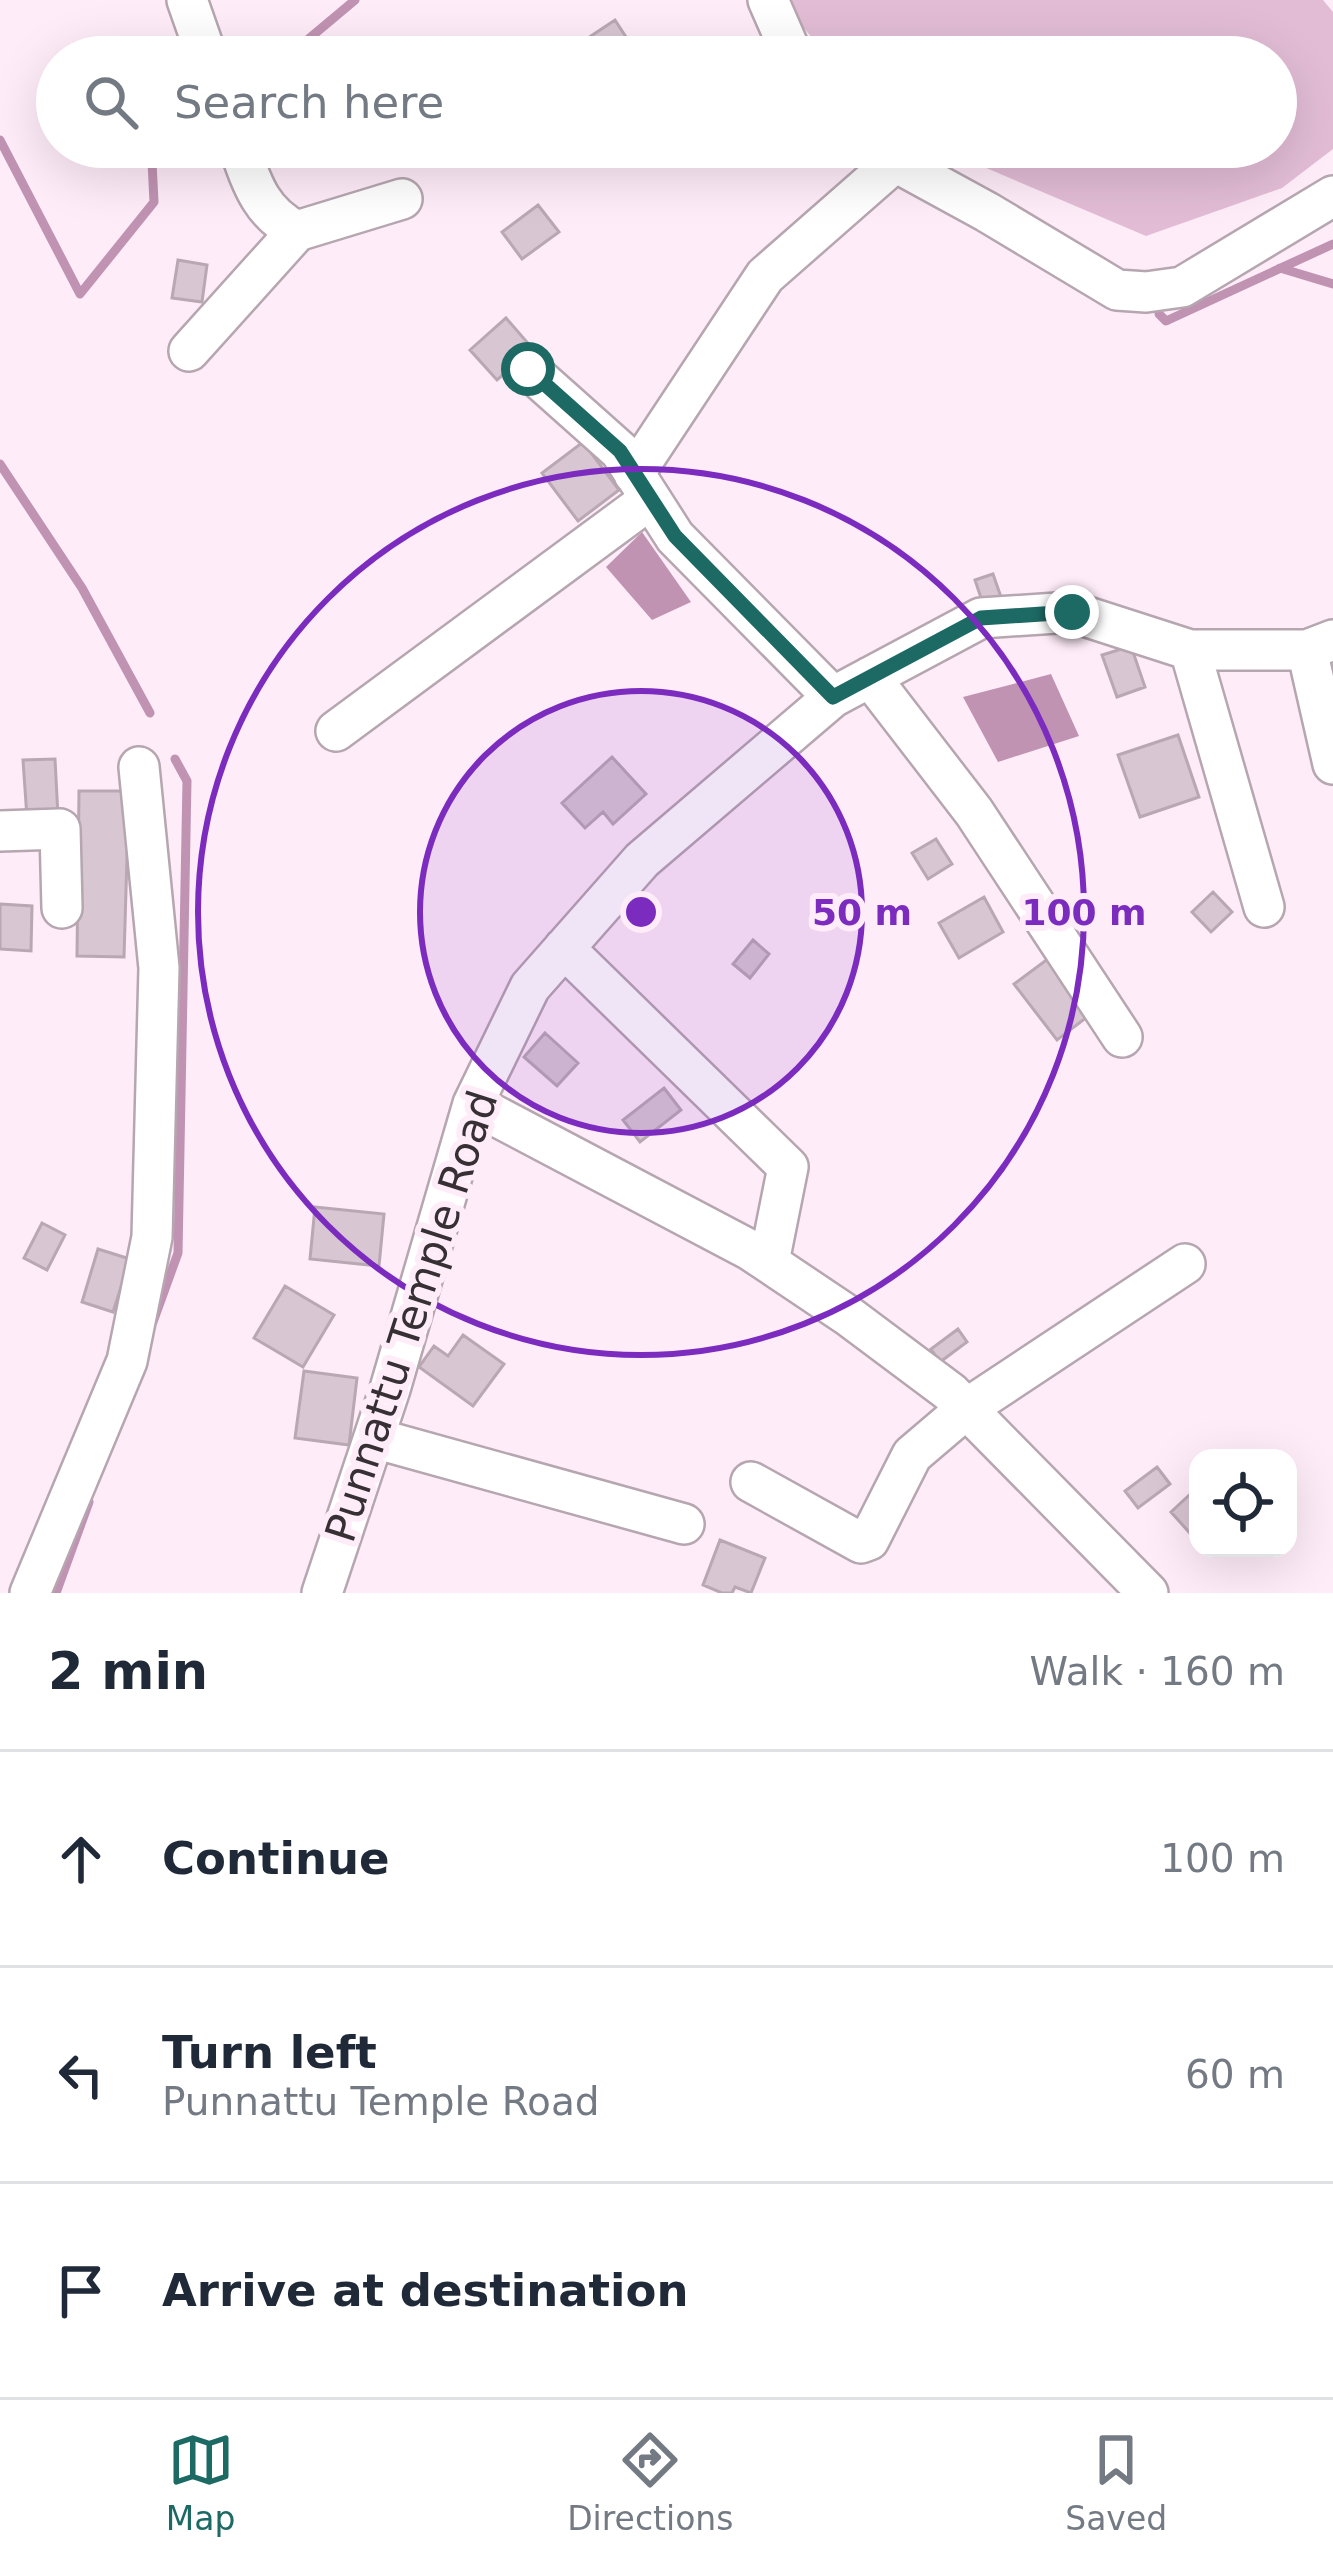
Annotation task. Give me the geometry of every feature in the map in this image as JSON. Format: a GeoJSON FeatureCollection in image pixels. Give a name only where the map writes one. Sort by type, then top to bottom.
{"type":"FeatureCollection","features":[{"type":"Feature","properties":{"kind":"street"},"geometry":{"type":"LineString","coordinates":[[188,0],[200,36]]}},
{"type":"Feature","properties":{"kind":"street"},"geometry":{"type":"LineString","coordinates":[[768,0],[784,36]]}},
{"type":"Feature","properties":{"kind":"street"},"geometry":{"type":"LineString","coordinates":[[246,168],[255,194],[277,221],[297,231]]}},
{"type":"Feature","properties":{"kind":"street"},"geometry":{"type":"LineString","coordinates":[[336,730],[642,487],[765,276],[869,168]]}},
{"type":"Feature","properties":{"kind":"street"},"geometry":{"type":"LineString","coordinates":[[907,168],[1117,290],[1146,292],[1182,287],[1333,196]]}},
{"type":"Feature","properties":{"kind":"street"},"geometry":{"type":"LineString","coordinates":[[189,351],[297,231],[402,199]]}},
{"type":"Feature","properties":{"kind":"street"},"geometry":{"type":"LineString","coordinates":[[528,369],[620,451],[675,536],[833,697]]}},
{"type":"Feature","properties":{"kind":"street","name":"Punnattu Temple Road"},"geometry":{"type":"LineString","coordinates":[[322,1593],[374,1438],[473,1104],[530,987],[642,860],[833,697],[981,618],[1072,612],[1190,650],[1320,645]]}},
{"type":"Feature","properties":{"kind":"street"},"geometry":{"type":"LineString","coordinates":[[1320,645],[1333,764]]}},
{"type":"Feature","properties":{"kind":"street"},"geometry":{"type":"LineString","coordinates":[[1190,650],[1264,907]]}},
{"type":"Feature","properties":{"kind":"street"},"geometry":{"type":"LineString","coordinates":[[870,676],[974,812],[1122,1037]]}},
{"type":"Feature","properties":{"kind":"street"},"geometry":{"type":"LineString","coordinates":[[30,1593],[127,1361],[152,1238],[159,968],[139,766]]}},
{"type":"Feature","properties":{"kind":"street"},"geometry":{"type":"LineString","coordinates":[[0,832],[60,829],[62,908]]}},
{"type":"Feature","properties":{"kind":"street"},"geometry":{"type":"LineString","coordinates":[[564,948],[788,1167],[769,1262]]}},
{"type":"Feature","properties":{"kind":"street"},"geometry":{"type":"LineString","coordinates":[[473,1104],[769,1262],[847,1315],[966,1409],[1148,1593]]}},
{"type":"Feature","properties":{"kind":"street"},"geometry":{"type":"LineString","coordinates":[[751,1482],[861,1543],[868,1540],[912,1455],[966,1409],[1185,1264]]}},
{"type":"Feature","properties":{"kind":"street"},"geometry":{"type":"LineString","coordinates":[[374,1438],[684,1524]]}},
{"type":"Feature","properties":{"kind":"shaded area"},"geometry":{"type":"Polygon","coordinates":[[[779,0],[1323,0],[1333,12],[1333,149],[1282,188],[1146,236],[986,168],[1297,168],[1297,36],[811,36],[779,0]]]}},
{"type":"Feature","properties":{"kind":"shaded area"},"geometry":{"type":"Polygon","coordinates":[[[642,532],[691,602],[652,620],[606,567],[642,532]]]}},
{"type":"Feature","properties":{"kind":"shaded area"},"geometry":{"type":"Polygon","coordinates":[[[1051,674],[1079,736],[998,762],[963,697],[1051,674]]]}},
{"type":"Feature","properties":{"kind":"building"},"geometry":{"type":"Polygon","coordinates":[[[615,20],[625,36],[591,36],[615,20]]]}},
{"type":"Feature","properties":{"kind":"building"},"geometry":{"type":"Polygon","coordinates":[[[538,205],[559,232],[522,259],[502,232],[538,205]]]}},
{"type":"Feature","properties":{"kind":"building"},"geometry":{"type":"Polygon","coordinates":[[[178,260],[207,265],[202,302],[172,298],[178,260]]]}},
{"type":"Feature","properties":{"kind":"building"},"geometry":{"type":"Polygon","coordinates":[[[506,318],[533,349],[497,380],[470,350],[506,318]]]}},
{"type":"Feature","properties":{"kind":"building"},"geometry":{"type":"Polygon","coordinates":[[[583,442],[619,490],[578,521],[542,473],[583,442]]]}},
{"type":"Feature","properties":{"kind":"building"},"geometry":{"type":"Polygon","coordinates":[[[993,574],[1002,600],[984,607],[975,580],[993,574]]]}},
{"type":"Feature","properties":{"kind":"building"},"geometry":{"type":"Polygon","coordinates":[[[1131,646],[1145,687],[1117,697],[1102,655],[1131,646]]]}},
{"type":"Feature","properties":{"kind":"building"},"geometry":{"type":"Polygon","coordinates":[[[1178,735],[1199,797],[1140,817],[1118,755],[1178,735]]]}},
{"type":"Feature","properties":{"kind":"building"},"geometry":{"type":"Polygon","coordinates":[[[612,757],[646,794],[613,824],[603,812],[585,828],[562,803],[612,757]]]}},
{"type":"Feature","properties":{"kind":"building"},"geometry":{"type":"Polygon","coordinates":[[[55,759],[58,816],[27,818],[23,760],[55,759]]]}},
{"type":"Feature","properties":{"kind":"building"},"geometry":{"type":"Polygon","coordinates":[[[79,791],[129,791],[124,957],[77,956],[79,791]]]}},
{"type":"Feature","properties":{"kind":"building"},"geometry":{"type":"Polygon","coordinates":[[[936,839],[952,864],[928,879],[912,853],[936,839]]]}},
{"type":"Feature","properties":{"kind":"building"},"geometry":{"type":"Polygon","coordinates":[[[1213,892],[1232,912],[1211,932],[1192,912],[1213,892]]]}},
{"type":"Feature","properties":{"kind":"building"},"geometry":{"type":"Polygon","coordinates":[[[984,897],[1003,932],[959,958],[939,923],[984,897]]]}},
{"type":"Feature","properties":{"kind":"building"},"geometry":{"type":"Polygon","coordinates":[[[0,904],[32,906],[31,951],[0,949],[0,904]]]}},
{"type":"Feature","properties":{"kind":"building"},"geometry":{"type":"Polygon","coordinates":[[[753,940],[769,954],[750,978],[733,964],[753,940]]]}},
{"type":"Feature","properties":{"kind":"building"},"geometry":{"type":"Polygon","coordinates":[[[1049,958],[1091,1014],[1057,1040],[1014,984],[1049,958]]]}},
{"type":"Feature","properties":{"kind":"building"},"geometry":{"type":"Polygon","coordinates":[[[545,1033],[578,1063],[557,1086],[524,1057],[545,1033]]]}},
{"type":"Feature","properties":{"kind":"building"},"geometry":{"type":"Polygon","coordinates":[[[664,1088],[681,1110],[640,1142],[623,1120],[664,1088]]]}},
{"type":"Feature","properties":{"kind":"building"},"geometry":{"type":"Polygon","coordinates":[[[315,1207],[384,1214],[379,1266],[310,1259],[315,1207]]]}},
{"type":"Feature","properties":{"kind":"building"},"geometry":{"type":"Polygon","coordinates":[[[42,1223],[65,1235],[47,1270],[24,1258],[42,1223]]]}},
{"type":"Feature","properties":{"kind":"building"},"geometry":{"type":"Polygon","coordinates":[[[98,1249],[130,1259],[113,1312],[82,1302],[98,1249]]]}},
{"type":"Feature","properties":{"kind":"building"},"geometry":{"type":"Polygon","coordinates":[[[285,1286],[334,1315],[303,1367],[254,1338],[285,1286]]]}},
{"type":"Feature","properties":{"kind":"building"},"geometry":{"type":"Polygon","coordinates":[[[958,1329],[967,1342],[940,1362],[931,1349],[958,1329]]]}},
{"type":"Feature","properties":{"kind":"building"},"geometry":{"type":"Polygon","coordinates":[[[463,1335],[504,1364],[473,1406],[419,1367],[434,1346],[448,1356],[463,1335]]]}},
{"type":"Feature","properties":{"kind":"building"},"geometry":{"type":"Polygon","coordinates":[[[304,1371],[357,1378],[349,1445],[295,1438],[304,1371]]]}},
{"type":"Feature","properties":{"kind":"building"},"geometry":{"type":"Polygon","coordinates":[[[1157,1467],[1170,1484],[1138,1508],[1125,1491],[1157,1467]]]}},
{"type":"Feature","properties":{"kind":"building"},"geometry":{"type":"Polygon","coordinates":[[[1189,1495],[1189,1532],[1171,1512],[1189,1495]]]}},
{"type":"Feature","properties":{"kind":"building"},"geometry":{"type":"Polygon","coordinates":[[[720,1540],[765,1558],[751,1593],[735,1587],[732,1593],[722,1593],[703,1585],[720,1540]]]}},
{"type":"Feature","properties":{"kind":"waterway"},"geometry":{"type":"LineString","coordinates":[[312,36],[355,0]]}},
{"type":"Feature","properties":{"kind":"waterway"},"geometry":{"type":"LineString","coordinates":[[0,140],[80,294],[154,202],[152,168]]}},
{"type":"Feature","properties":{"kind":"waterway"},"geometry":{"type":"LineString","coordinates":[[1159,314],[1166,321],[1333,244]]}},
{"type":"Feature","properties":{"kind":"waterway"},"geometry":{"type":"LineString","coordinates":[[1280,268],[1333,284]]}},
{"type":"Feature","properties":{"kind":"waterway"},"geometry":{"type":"LineString","coordinates":[[0,464],[82,588],[150,713]]}},
{"type":"Feature","properties":{"kind":"waterway"},"geometry":{"type":"LineString","coordinates":[[153,1322],[178,1253],[187,781],[175,759]]}},
{"type":"Feature","properties":{"kind":"waterway"},"geometry":{"type":"LineString","coordinates":[[56,1593],[89,1502]]}},
{"type":"Feature","properties":{"kind":"route"},"geometry":{"type":"LineString","coordinates":[[528,369],[620,451],[675,536],[833,697],[981,618],[1072,612]]}}]}
